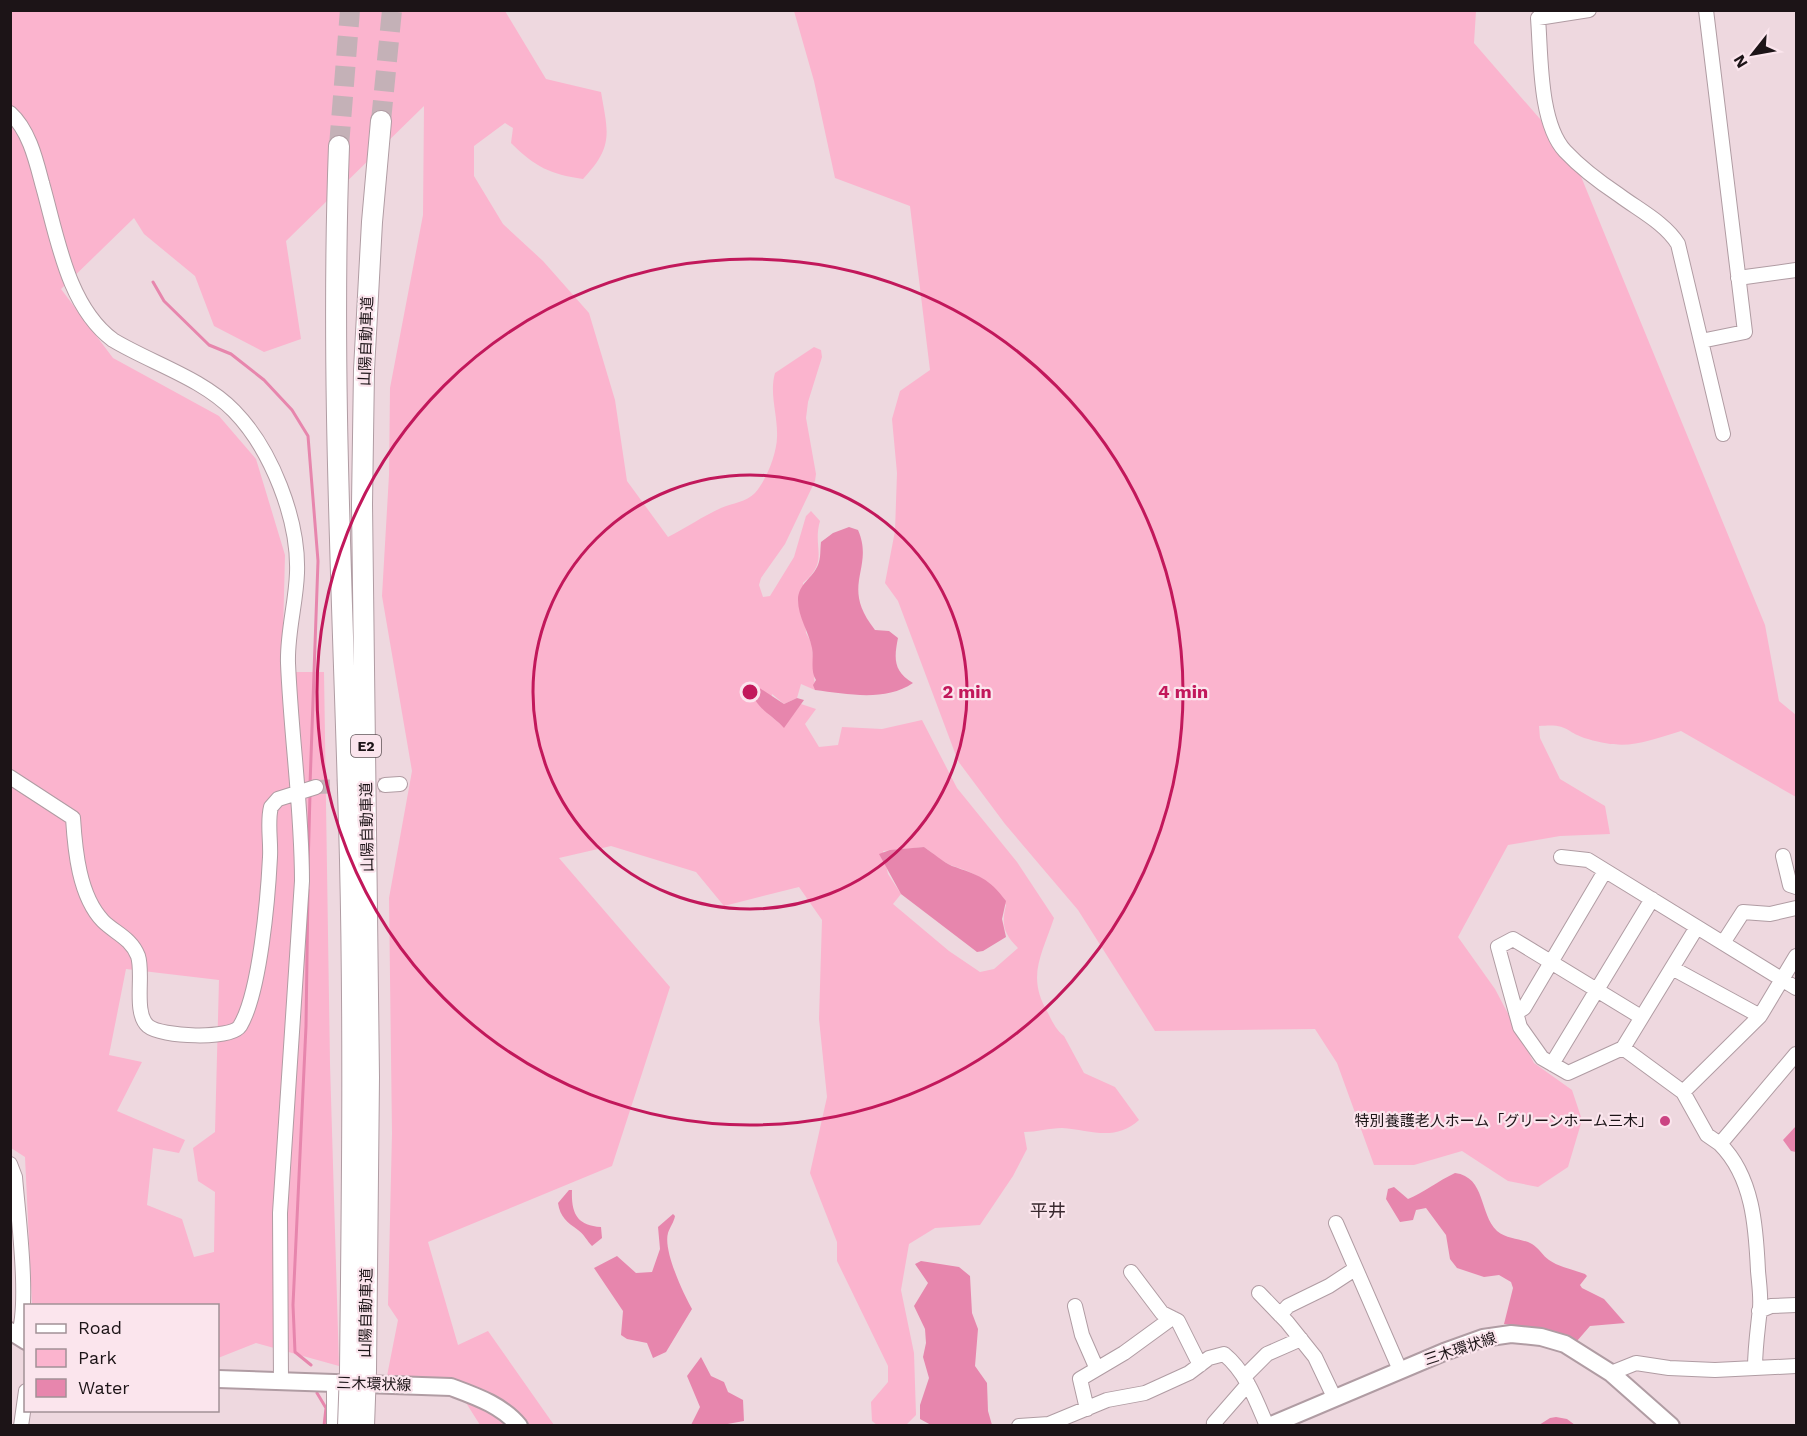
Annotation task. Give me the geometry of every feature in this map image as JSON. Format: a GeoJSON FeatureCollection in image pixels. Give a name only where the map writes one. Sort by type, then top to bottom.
{"type":"FeatureCollection","features":[{"type":"Feature","properties":{"kind":"highway","name":"山陽自動車道"},"geometry":{"type":"LineString","coordinates":[[348,1425],[369,1066],[362,504],[364,369],[372,222],[381,121]]}},
{"type":"Feature","properties":{"kind":"highway","name":"山陽自動車道"},"geometry":{"type":"LineString","coordinates":[[339,146],[335,253],[335,407],[350,859],[354,1074],[350,1374],[364,1425]]}},
{"type":"Feature","properties":{"kind":"main road","name":"三木環状線"},"geometry":{"type":"LineString","coordinates":[[1268,1425],[1483,1338],[1511,1334],[1541,1337],[1565,1344],[1611,1373],[1671,1425]]}},
{"type":"Feature","properties":{"kind":"main road","name":"三木環状線"},"geometry":{"type":"LineString","coordinates":[[219,1379],[281,1381],[350,1374],[451,1387],[483,1399],[512,1417],[519,1425]]}},
{"type":"Feature","properties":{"kind":"street"},"geometry":{"type":"LineString","coordinates":[[1589,10],[1538,18],[1546,105],[1554,133],[1565,151],[1620,196],[1672,234],[1678,244],[1723,434]]}},
{"type":"Feature","properties":{"kind":"street"},"geometry":{"type":"LineString","coordinates":[[1701,340],[1745,332],[1706,10]]}},
{"type":"Feature","properties":{"kind":"street"},"geometry":{"type":"LineString","coordinates":[[10,113],[30,146],[74,287],[96,325],[113,340],[214,395],[233,410],[271,463],[285,500],[297,571],[288,661],[302,881],[280,1213],[281,1381]]}},
{"type":"Feature","properties":{"kind":"street"},"geometry":{"type":"LineString","coordinates":[[1738,278],[1797,270]]}},
{"type":"Feature","properties":{"kind":"street"},"geometry":{"type":"LineString","coordinates":[[10,777],[73,818],[75,844],[87,895],[102,920],[132,944],[139,958],[141,1014],[148,1026],[160,1031],[180,1034],[228,1034],[238,1029],[256,976],[269,874],[271,807],[273,802],[316,787]]}},
{"type":"Feature","properties":{"kind":"street"},"geometry":{"type":"LineString","coordinates":[[385,785],[400,784]]}},
{"type":"Feature","properties":{"kind":"street"},"geometry":{"type":"LineString","coordinates":[[1783,856],[1790,885],[1797,886]]}},
{"type":"Feature","properties":{"kind":"street"},"geometry":{"type":"LineString","coordinates":[[1561,857],[1588,860],[1797,988]]}},
{"type":"Feature","properties":{"kind":"street"},"geometry":{"type":"LineString","coordinates":[[1516,1013],[1524,1008],[1605,871]]}},
{"type":"Feature","properties":{"kind":"street"},"geometry":{"type":"LineString","coordinates":[[1552,1064],[1652,899]]}},
{"type":"Feature","properties":{"kind":"street"},"geometry":{"type":"LineString","coordinates":[[1723,943],[1743,912],[1770,914],[1797,908]]}},
{"type":"Feature","properties":{"kind":"street"},"geometry":{"type":"LineString","coordinates":[[1641,1017],[1513,939],[1498,947],[1520,1027],[1542,1058],[1568,1073],[1623,1048],[1697,927]]}},
{"type":"Feature","properties":{"kind":"street"},"geometry":{"type":"LineString","coordinates":[[1683,1092],[1760,1016],[1797,956]]}},
{"type":"Feature","properties":{"kind":"street"},"geometry":{"type":"LineString","coordinates":[[1672,968],[1760,1016]]}},
{"type":"Feature","properties":{"kind":"street"},"geometry":{"type":"LineString","coordinates":[[1623,1048],[1683,1092],[1707,1135],[1729,1153],[1752,1203],[1757,1227],[1759,1311],[1755,1341],[1755,1368]]}},
{"type":"Feature","properties":{"kind":"street"},"geometry":{"type":"LineString","coordinates":[[1720,1144],[1797,1054]]}},
{"type":"Feature","properties":{"kind":"street"},"geometry":{"type":"LineString","coordinates":[[10,1164],[15,1177],[15,1235],[23,1322],[18,1336]]}},
{"type":"Feature","properties":{"kind":"street"},"geometry":{"type":"LineString","coordinates":[[1336,1223],[1355,1269],[1383,1326],[1400,1370]]}},
{"type":"Feature","properties":{"kind":"street"},"geometry":{"type":"LineString","coordinates":[[1280,1315],[1288,1306],[1329,1286],[1355,1269]]}},
{"type":"Feature","properties":{"kind":"street"},"geometry":{"type":"LineString","coordinates":[[1131,1272],[1162,1313],[1178,1322],[1200,1365]]}},
{"type":"Feature","properties":{"kind":"street"},"geometry":{"type":"LineString","coordinates":[[1259,1293],[1315,1357],[1334,1397]]}},
{"type":"Feature","properties":{"kind":"street"},"geometry":{"type":"LineString","coordinates":[[1759,1311],[1771,1306],[1797,1305]]}},
{"type":"Feature","properties":{"kind":"street"},"geometry":{"type":"LineString","coordinates":[[1075,1306],[1082,1335],[1096,1368]]}},
{"type":"Feature","properties":{"kind":"street"},"geometry":{"type":"LineString","coordinates":[[1088,1409],[1080,1379],[1124,1353],[1172,1318]]}},
{"type":"Feature","properties":{"kind":"street"},"geometry":{"type":"LineString","coordinates":[[1216,1425],[1214,1423],[1267,1354],[1301,1339]]}},
{"type":"Feature","properties":{"kind":"street"},"geometry":{"type":"LineString","coordinates":[[1019,1425],[1049,1424],[1107,1400],[1145,1393],[1189,1373],[1209,1358],[1224,1354],[1235,1363],[1246,1380],[1268,1425]]}},
{"type":"Feature","properties":{"kind":"street"},"geometry":{"type":"LineString","coordinates":[[1611,1373],[1636,1363],[1669,1368],[1797,1366]]}},
{"type":"Feature","properties":{"kind":"street"},"geometry":{"type":"LineString","coordinates":[[334,1425],[350,1374]]}},
{"type":"Feature","properties":{"kind":"street"},"geometry":{"type":"LineString","coordinates":[[21,1425],[24,1405]]}},
{"type":"Feature","properties":{"kind":"green space"},"geometry":{"type":"Polygon","coordinates":[[[11,11],[505,11],[546,79],[601,92],[607,129],[604,148],[583,179],[561,175],[536,164],[511,143],[513,128],[505,123],[474,146],[474,176],[503,224],[543,261],[589,313],[615,400],[627,481],[668,537],[714,511],[751,496],[763,481],[770,467],[777,444],[773,397],[775,373],[814,347],[821,350],[822,357],[808,402],[806,418],[816,474],[815,481],[785,544],[761,578],[759,585],[763,597],[770,596],[794,557],[806,516],[811,511],[820,521],[819,554],[816,568],[803,583],[806,633],[812,644],[815,690],[801,684],[797,698],[784,704],[772,694],[767,713],[784,727],[801,704],[816,709],[805,724],[819,747],[838,745],[842,727],[882,729],[922,720],[957,788],[1017,862],[1054,918],[1038,966],[1038,988],[1041,1000],[1084,1073],[1115,1087],[1139,1120],[1130,1127],[1112,1133],[1062,1128],[1024,1132],[1027,1149],[1013,1176],[980,1225],[935,1228],[909,1244],[901,1290],[914,1353],[916,1415],[906,1425],[877,1425],[872,1421],[871,1402],[888,1382],[888,1366],[837,1261],[837,1242],[810,1173],[827,1097],[819,1019],[822,920],[799,887],[724,906],[696,872],[611,846],[559,858],[670,987],[612,1166],[428,1242],[458,1345],[488,1331],[554,1425],[480,1425],[451,1379],[387,1376],[398,1320],[388,1305],[392,1133],[389,898],[412,771],[382,596],[389,475],[390,388],[423,215],[424,106],[286,241],[301,339],[264,352],[214,326],[195,276],[144,234],[134,218],[61,289],[113,358],[219,416],[256,459],[285,555],[282,672],[324,672],[330,1064],[339,1366],[256,1343],[219,1358],[219,1304],[32,1304],[25,1157],[11,1148],[11,11]],[[924,847],[883,851],[888,874],[901,894],[893,904],[949,951],[980,972],[994,969],[1018,948],[1005,929],[1006,905],[984,880],[946,863],[924,847]],[[126,969],[109,1055],[142,1062],[117,1111],[185,1140],[179,1153],[153,1148],[147,1205],[182,1219],[194,1257],[214,1252],[215,1192],[198,1181],[193,1148],[215,1132],[219,980],[126,969]]]}},
{"type":"Feature","properties":{"kind":"green space"},"geometry":{"type":"Polygon","coordinates":[[[794,11],[1476,11],[1474,43],[1573,157],[1765,625],[1779,701],[1796,715],[1796,797],[1681,731],[1625,745],[1588,739],[1562,727],[1539,726],[1540,738],[1560,779],[1605,806],[1610,834],[1560,836],[1508,845],[1458,937],[1495,989],[1534,1063],[1572,1090],[1582,1120],[1568,1167],[1538,1187],[1508,1181],[1462,1151],[1414,1165],[1374,1165],[1337,1063],[1315,1029],[1155,1031],[1078,910],[1005,824],[958,761],[898,601],[885,583],[895,531],[897,473],[892,419],[900,391],[930,370],[910,206],[835,178],[814,81],[794,11]]]}},
{"type":"Feature","properties":{"kind":"water"},"geometry":{"type":"Polygon","coordinates":[[[849,527],[858,530],[862,544],[863,556],[858,589],[865,614],[875,630],[889,631],[898,638],[896,664],[902,674],[913,683],[890,693],[853,695],[815,690],[813,685],[816,680],[812,648],[800,612],[799,594],[818,565],[821,542],[833,533],[849,527]]]}},
{"type":"Feature","properties":{"kind":"water"},"geometry":{"type":"Polygon","coordinates":[[[758,687],[784,704],[797,698],[804,700],[784,728],[756,702],[753,691],[758,687]]]}},
{"type":"Feature","properties":{"kind":"water"},"geometry":{"type":"Polygon","coordinates":[[[924,847],[949,864],[982,878],[1000,893],[1006,901],[1002,919],[1006,937],[983,951],[977,952],[901,894],[879,854],[890,850],[924,847]]]}},
{"type":"Feature","properties":{"kind":"water"},"geometry":{"type":"Polygon","coordinates":[[[1796,1126],[1796,1152],[1791,1151],[1783,1140],[1796,1126]]]}},
{"type":"Feature","properties":{"kind":"water"},"geometry":{"type":"Polygon","coordinates":[[[1455,1173],[1472,1181],[1491,1224],[1497,1231],[1532,1244],[1557,1265],[1585,1274],[1587,1276],[1580,1285],[1582,1288],[1604,1299],[1625,1323],[1590,1326],[1577,1341],[1555,1332],[1504,1324],[1513,1288],[1511,1282],[1499,1275],[1484,1277],[1457,1268],[1450,1259],[1446,1235],[1426,1208],[1416,1210],[1413,1220],[1400,1222],[1386,1199],[1388,1189],[1394,1187],[1408,1199],[1455,1173]]]}},
{"type":"Feature","properties":{"kind":"water"},"geometry":{"type":"Polygon","coordinates":[[[569,1190],[572,1190],[574,1212],[577,1217],[586,1224],[601,1227],[602,1238],[592,1246],[560,1212],[558,1203],[569,1190]]]}},
{"type":"Feature","properties":{"kind":"water"},"geometry":{"type":"Polygon","coordinates":[[[673,1214],[675,1216],[667,1240],[668,1250],[679,1282],[692,1309],[666,1352],[653,1358],[647,1343],[627,1339],[621,1335],[623,1311],[594,1268],[617,1256],[636,1273],[652,1272],[660,1249],[658,1227],[673,1214]]]}},
{"type":"Feature","properties":{"kind":"water"},"geometry":{"type":"Polygon","coordinates":[[[921,1261],[959,1267],[970,1276],[972,1313],[978,1329],[975,1366],[987,1383],[988,1411],[992,1425],[931,1425],[920,1419],[920,1405],[929,1378],[923,1357],[926,1343],[925,1329],[914,1306],[928,1283],[915,1264],[921,1261]]]}},
{"type":"Feature","properties":{"kind":"water"},"geometry":{"type":"Polygon","coordinates":[[[701,1357],[711,1376],[724,1382],[728,1392],[743,1400],[744,1421],[722,1425],[691,1425],[700,1407],[687,1376],[701,1357]]]}},
{"type":"Feature","properties":{"kind":"water"},"geometry":{"type":"Polygon","coordinates":[[[1556,1417],[1567,1419],[1575,1425],[1539,1425],[1556,1417]]]}},
{"type":"Feature","properties":{"kind":"waterway"},"geometry":{"type":"LineString","coordinates":[[153,282],[164,301],[209,345],[231,354],[264,380],[292,410],[308,436],[318,561],[310,785]]}},
{"type":"Feature","properties":{"kind":"waterway"},"geometry":{"type":"LineString","coordinates":[[308,869],[310,794]]}},
{"type":"Feature","properties":{"kind":"waterway"},"geometry":{"type":"LineString","coordinates":[[308,890],[306,1026],[293,1305],[295,1352],[311,1365]]}},
{"type":"Feature","properties":{"kind":"waterway"},"geometry":{"type":"LineString","coordinates":[[317,1393],[326,1408],[324,1426]]}},
{"type":"Feature","properties":{"kind":"tunnel"},"geometry":{"type":"LineString","coordinates":[[339,146],[350,10]]}},
{"type":"Feature","properties":{"kind":"tunnel"},"geometry":{"type":"LineString","coordinates":[[381,121],[392,10]]}},
{"type":"Feature","properties":{"kind":"tunnel"},"geometry":{"type":"LineString","coordinates":[[316,787],[385,785]]}},
{"type":"Feature","properties":{"kind":"place","name":"特別養護老人ホーム「グリーンホーム三木」"},"geometry":{"type":"Point","coordinates":[1665,1121]}},
{"type":"Feature","properties":{"kind":"district","name":"平井"},"geometry":{"type":"Point","coordinates":[1048,1211]}}]}
